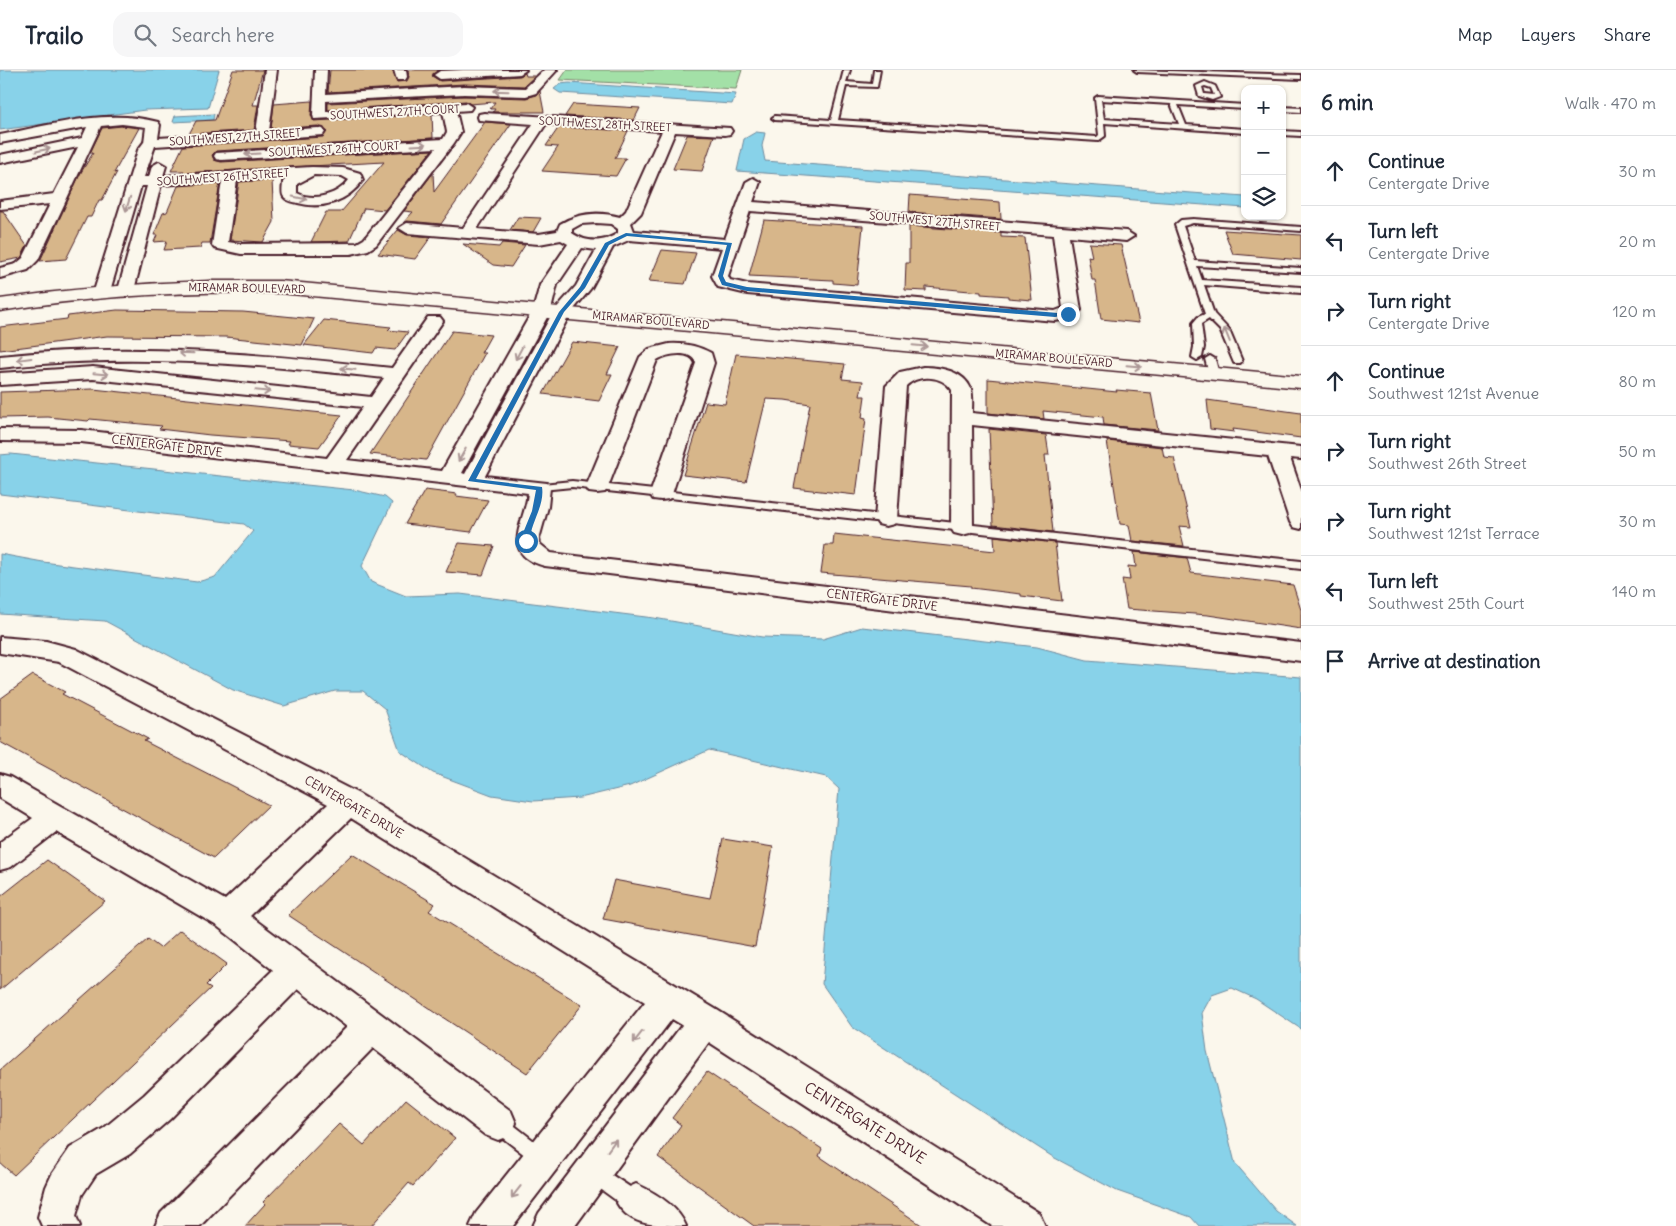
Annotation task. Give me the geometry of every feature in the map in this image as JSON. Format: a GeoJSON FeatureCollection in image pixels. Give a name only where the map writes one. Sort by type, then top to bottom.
{"type":"FeatureCollection","features":[{"type":"Feature","properties":{"kind":"street"},"geometry":{"type":"LineString","coordinates":[[262,135],[271,70]]}},
{"type":"Feature","properties":{"kind":"street"},"geometry":{"type":"LineString","coordinates":[[431,75],[520,70]]}},
{"type":"Feature","properties":{"kind":"street"},"geometry":{"type":"LineString","coordinates":[[320,98],[471,90],[530,91],[551,70]]}},
{"type":"Feature","properties":{"kind":"street"},"geometry":{"type":"LineString","coordinates":[[471,90],[481,85],[480,71]]}},
{"type":"Feature","properties":{"kind":"street"},"geometry":{"type":"LineString","coordinates":[[318,150],[320,98],[324,78]]}},
{"type":"Feature","properties":{"kind":"street","name":"SOUTHWEST 27TH COURT"},"geometry":{"type":"LineString","coordinates":[[319,116],[470,107]]}},
{"type":"Feature","properties":{"kind":"street"},"geometry":{"type":"LineString","coordinates":[[224,138],[221,156],[223,177],[220,245],[227,248],[351,249],[370,242],[447,143],[454,132],[449,108]]}},
{"type":"Feature","properties":{"kind":"street","name":"SOUTHWEST 28TH STREET"},"geometry":{"type":"LineString","coordinates":[[484,117],[725,131]]}},
{"type":"Feature","properties":{"kind":"street"},"geometry":{"type":"LineString","coordinates":[[0,140],[132,120],[146,121],[153,125],[157,142],[156,181],[127,284]]}},
{"type":"Feature","properties":{"kind":"street"},"geometry":{"type":"LineString","coordinates":[[467,233],[542,120]]}},
{"type":"Feature","properties":{"kind":"street"},"geometry":{"type":"LineString","coordinates":[[0,273],[22,267],[30,260],[96,124]]}},
{"type":"Feature","properties":{"kind":"street"},"geometry":{"type":"LineString","coordinates":[[472,481],[567,306],[582,288],[607,244],[624,229],[670,128]]}},
{"type":"Feature","properties":{"kind":"street","name":"SOUTHWEST 27TH STREET"},"geometry":{"type":"LineString","coordinates":[[157,142],[318,132]]}},
{"type":"Feature","properties":{"kind":"street"},"geometry":{"type":"LineString","coordinates":[[0,159],[87,141]]}},
{"type":"Feature","properties":{"kind":"street"},"geometry":{"type":"LineString","coordinates":[[103,286],[145,150],[157,142]]}},
{"type":"Feature","properties":{"kind":"street","name":"SOUTHWEST 26TH COURT"},"geometry":{"type":"LineString","coordinates":[[221,156],[447,143]]}},
{"type":"Feature","properties":{"kind":"street","name":"SOUTHWEST 26TH STREET"},"geometry":{"type":"LineString","coordinates":[[135,182],[312,171],[318,150]]}},
{"type":"Feature","properties":{"kind":"street"},"geometry":{"type":"LineString","coordinates":[[752,182],[720,276],[724,284],[747,289],[1055,316],[1068,314],[1072,310],[1060,231]]}},
{"type":"Feature","properties":{"kind":"street"},"geometry":{"type":"LineString","coordinates":[[0,205],[60,198]]}},
{"type":"Feature","properties":{"kind":"street","name":"SOUTHWEST 27TH STREET"},"geometry":{"type":"LineString","coordinates":[[744,206],[1126,236]]}},
{"type":"Feature","properties":{"kind":"street"},"geometry":{"type":"LineString","coordinates":[[449,478],[488,411],[562,265],[574,248],[565,227],[586,218],[606,218],[624,229],[730,244]]}},
{"type":"Feature","properties":{"kind":"street"},"geometry":{"type":"LineString","coordinates":[[122,225],[144,223]]}},
{"type":"Feature","properties":{"kind":"street"},"geometry":{"type":"LineString","coordinates":[[407,228],[539,239],[570,239],[607,244]]}},
{"type":"Feature","properties":{"kind":"street"},"geometry":{"type":"LineString","coordinates":[[539,239],[557,246],[562,252],[562,265]]}},
{"type":"Feature","properties":{"kind":"street","name":"MIRAMAR BOULEVARD"},"geometry":{"type":"LineString","coordinates":[[0,294],[127,284],[280,287],[542,304],[1207,363],[1301,382]]}},
{"type":"Feature","properties":{"kind":"street","name":"MIRAMAR BOULEVARD"},"geometry":{"type":"LineString","coordinates":[[0,305],[103,286]]}},
{"type":"Feature","properties":{"kind":"street"},"geometry":{"type":"LineString","coordinates":[[333,465],[434,322]]}},
{"type":"Feature","properties":{"kind":"street"},"geometry":{"type":"LineString","coordinates":[[597,487],[649,356],[663,351],[684,349],[704,357],[705,363],[661,494]]}},
{"type":"Feature","properties":{"kind":"street"},"geometry":{"type":"LineString","coordinates":[[0,362],[34,357],[180,353],[227,355],[396,374]]}},
{"type":"Feature","properties":{"kind":"street"},"geometry":{"type":"LineString","coordinates":[[71,375],[81,355]]}},
{"type":"Feature","properties":{"kind":"street","name":"MIRAMAR BOULEVARD"},"geometry":{"type":"LineString","coordinates":[[1207,363],[1237,361],[1301,367]]}},
{"type":"Feature","properties":{"kind":"street"},"geometry":{"type":"LineString","coordinates":[[886,519],[898,382],[916,373],[929,372],[954,380],[962,390],[962,528]]}},
{"type":"Feature","properties":{"kind":"street"},"geometry":{"type":"LineString","coordinates":[[0,379],[93,373],[376,403]]}},
{"type":"Feature","properties":{"kind":"street"},"geometry":{"type":"LineString","coordinates":[[488,411],[508,413]]}},
{"type":"Feature","properties":{"kind":"street"},"geometry":{"type":"LineString","coordinates":[[962,418],[1301,454]]}},
{"type":"Feature","properties":{"kind":"street","name":"CENTERGATE DRIVE"},"geometry":{"type":"LineString","coordinates":[[0,435],[81,436],[532,488],[536,511],[526,533],[526,541],[532,552],[545,559],[1301,652]]}},
{"type":"Feature","properties":{"kind":"street"},"geometry":{"type":"LineString","coordinates":[[1277,451],[1301,522]]}},
{"type":"Feature","properties":{"kind":"street","name":"CENTERGATE DRIVE"},"geometry":{"type":"LineString","coordinates":[[8,651],[67,655],[349,802],[668,998],[1026,1226]]}},
{"type":"Feature","properties":{"kind":"street"},"geometry":{"type":"LineString","coordinates":[[0,785],[228,917],[498,1123]]}},
{"type":"Feature","properties":{"kind":"street"},"geometry":{"type":"LineString","coordinates":[[228,917],[349,802]]}},
{"type":"Feature","properties":{"kind":"street"},"geometry":{"type":"LineString","coordinates":[[0,858],[55,817]]}},
{"type":"Feature","properties":{"kind":"street"},"geometry":{"type":"LineString","coordinates":[[61,1226],[57,1217],[65,1188],[83,1162],[117,1141],[157,1107],[296,969]]}},
{"type":"Feature","properties":{"kind":"street"},"geometry":{"type":"LineString","coordinates":[[489,1226],[668,998]]}},
{"type":"Feature","properties":{"kind":"street"},"geometry":{"type":"LineString","coordinates":[[552,1226],[704,1021]]}},
{"type":"Feature","properties":{"kind":"street"},"geometry":{"type":"LineString","coordinates":[[174,1226],[371,1026]]}},
{"type":"Feature","properties":{"kind":"street"},"geometry":{"type":"LineString","coordinates":[[636,1203],[667,1226]]}},
{"type":"Feature","properties":{"kind":"lane"},"geometry":{"type":"LineString","coordinates":[[834,122],[847,70]]}},
{"type":"Feature","properties":{"kind":"lane"},"geometry":{"type":"LineString","coordinates":[[843,84],[875,86],[877,70]]}},
{"type":"Feature","properties":{"kind":"lane"},"geometry":{"type":"LineString","coordinates":[[1136,70],[1301,77]]}},
{"type":"Feature","properties":{"kind":"lane"},"geometry":{"type":"LineString","coordinates":[[1201,72],[1228,78],[1301,83]]}},
{"type":"Feature","properties":{"kind":"lane"},"geometry":{"type":"LineString","coordinates":[[1201,72],[1205,84]]}},
{"type":"Feature","properties":{"kind":"lane"},"geometry":{"type":"LineString","coordinates":[[1205,84],[1213,86],[1218,96],[1212,98],[1201,95],[1199,86],[1205,84]]}},
{"type":"Feature","properties":{"kind":"lane"},"geometry":{"type":"LineString","coordinates":[[775,118],[1098,139],[1102,136],[1098,98],[1241,107]]}},
{"type":"Feature","properties":{"kind":"lane"},"geometry":{"type":"LineString","coordinates":[[1212,98],[1217,106]]}},
{"type":"Feature","properties":{"kind":"lane"},"geometry":{"type":"LineString","coordinates":[[1174,103],[1183,126]]}},
{"type":"Feature","properties":{"kind":"lane"},"geometry":{"type":"LineString","coordinates":[[1286,109],[1301,110]]}},
{"type":"Feature","properties":{"kind":"lane"},"geometry":{"type":"LineString","coordinates":[[1101,121],[1241,130]]}},
{"type":"Feature","properties":{"kind":"lane"},"geometry":{"type":"LineString","coordinates":[[1286,133],[1301,134]]}},
{"type":"Feature","properties":{"kind":"lane"},"geometry":{"type":"LineString","coordinates":[[1237,361],[1221,322],[1210,316],[1178,225],[1184,222],[1301,230]]}},
{"type":"Feature","properties":{"kind":"lane"},"geometry":{"type":"LineString","coordinates":[[1192,262],[1301,270]]}},
{"type":"Feature","properties":{"kind":"lane"},"geometry":{"type":"LineString","coordinates":[[1198,282],[1301,290]]}},
{"type":"Feature","properties":{"kind":"lane"},"geometry":{"type":"LineString","coordinates":[[1207,363],[1199,348],[1197,323],[1200,319],[1210,316]]}},
{"type":"Feature","properties":{"kind":"lane"},"geometry":{"type":"LineString","coordinates":[[532,488],[561,484],[597,487],[1301,565]]}},
{"type":"Feature","properties":{"kind":"lane"},"geometry":{"type":"LineString","coordinates":[[498,1123],[542,1158]]}},
{"type":"Feature","properties":{"kind":"lane"},"geometry":{"type":"LineString","coordinates":[[593,1171],[636,1203]]}},
{"type":"Feature","properties":{"kind":"green space"},"geometry":{"type":"Polygon","coordinates":[[[567,70],[742,70],[736,89],[560,80],[567,70]]]}},
{"type":"Feature","properties":{"kind":"water"},"geometry":{"type":"Polygon","coordinates":[[[0,70],[219,70],[208,108],[145,110],[0,130],[0,70]]]}},
{"type":"Feature","properties":{"kind":"water"},"geometry":{"type":"Polygon","coordinates":[[[569,83],[736,94],[732,104],[560,93],[554,89],[560,84],[569,83]]]}},
{"type":"Feature","properties":{"kind":"water"},"geometry":{"type":"Polygon","coordinates":[[[214,114],[213,120],[173,122],[175,116],[214,114]]]}},
{"type":"Feature","properties":{"kind":"water"},"geometry":{"type":"Polygon","coordinates":[[[756,132],[765,133],[762,146],[765,161],[1241,197],[1241,208],[737,171],[744,139],[756,132]]]}},
{"type":"Feature","properties":{"kind":"water"},"geometry":{"type":"Polygon","coordinates":[[[11,454],[354,490],[385,497],[392,503],[362,566],[371,582],[406,596],[460,594],[654,618],[762,637],[823,639],[862,627],[1037,647],[1087,660],[1301,677],[1301,1029],[1256,999],[1232,988],[1212,995],[1202,1013],[1207,1051],[1235,1163],[1276,1211],[1297,1226],[1199,1226],[1191,1217],[1117,1191],[1053,1157],[852,1027],[822,984],[839,789],[826,777],[709,750],[630,786],[580,798],[533,801],[492,795],[433,773],[400,751],[385,709],[363,691],[335,691],[284,706],[233,690],[105,621],[0,614],[0,554],[43,562],[197,582],[215,577],[253,531],[244,524],[0,494],[0,455],[11,454]]]}},
{"type":"Feature","properties":{"kind":"building"},"geometry":{"type":"Polygon","coordinates":[[[233,70],[263,70],[253,105],[258,105],[254,130],[189,134],[196,121],[215,120],[233,70]]]}},
{"type":"Feature","properties":{"kind":"building"},"geometry":{"type":"Polygon","coordinates":[[[330,70],[392,70],[397,82],[407,81],[409,77],[408,70],[438,70],[432,76],[440,81],[520,76],[525,73],[526,76],[535,76],[524,86],[464,84],[328,92],[330,70]]]}},
{"type":"Feature","properties":{"kind":"building"},"geometry":{"type":"Polygon","coordinates":[[[540,91],[544,112],[493,112],[495,109],[490,109],[495,102],[470,104],[466,101],[328,110],[328,103],[464,96],[526,98],[537,95],[540,91]]]}},
{"type":"Feature","properties":{"kind":"building"},"geometry":{"type":"Polygon","coordinates":[[[312,101],[311,115],[314,121],[432,114],[433,138],[216,151],[212,155],[214,160],[221,162],[432,150],[385,210],[364,208],[349,241],[311,242],[326,212],[341,212],[384,162],[183,173],[184,171],[171,171],[183,146],[323,137],[327,131],[318,126],[271,129],[274,104],[312,101]]]}},
{"type":"Feature","properties":{"kind":"building"},"geometry":{"type":"Polygon","coordinates":[[[573,104],[640,108],[634,120],[565,116],[573,104]]]}},
{"type":"Feature","properties":{"kind":"building"},"geometry":{"type":"Polygon","coordinates":[[[485,122],[511,124],[441,224],[407,221],[403,223],[413,212],[404,211],[433,173],[434,192],[485,122]]]}},
{"type":"Feature","properties":{"kind":"building"},"geometry":{"type":"Polygon","coordinates":[[[122,126],[139,128],[114,173],[117,172],[102,200],[99,200],[91,217],[87,217],[66,259],[40,261],[80,174],[93,153],[90,153],[102,128],[122,126]]]}},
{"type":"Feature","properties":{"kind":"building"},"geometry":{"type":"Polygon","coordinates":[[[559,127],[628,131],[615,158],[626,158],[616,176],[542,171],[558,147],[546,146],[559,127]]]}},
{"type":"Feature","properties":{"kind":"building"},"geometry":{"type":"Polygon","coordinates":[[[687,135],[714,136],[702,171],[673,169],[687,135]]]}},
{"type":"Feature","properties":{"kind":"building"},"geometry":{"type":"Polygon","coordinates":[[[272,180],[274,222],[263,242],[230,240],[239,182],[272,180]]]}},
{"type":"Feature","properties":{"kind":"building"},"geometry":{"type":"Polygon","coordinates":[[[220,183],[210,243],[202,243],[200,248],[164,250],[167,241],[154,242],[157,235],[154,235],[163,213],[167,212],[178,186],[220,183]]]}},
{"type":"Feature","properties":{"kind":"building"},"geometry":{"type":"Polygon","coordinates":[[[910,195],[1000,202],[1001,219],[909,212],[910,195]]]}},
{"type":"Feature","properties":{"kind":"building"},"geometry":{"type":"Polygon","coordinates":[[[0,211],[3,211],[27,246],[21,258],[0,262],[0,211]]]}},
{"type":"Feature","properties":{"kind":"building"},"geometry":{"type":"Polygon","coordinates":[[[518,217],[541,218],[533,232],[510,230],[518,217]]]}},
{"type":"Feature","properties":{"kind":"building"},"geometry":{"type":"Polygon","coordinates":[[[764,220],[863,226],[857,285],[833,283],[833,280],[749,276],[764,220]]]}},
{"type":"Feature","properties":{"kind":"building"},"geometry":{"type":"Polygon","coordinates":[[[909,226],[1001,233],[1001,237],[1025,238],[1032,300],[981,294],[981,292],[926,287],[926,291],[905,290],[906,263],[909,263],[909,226]]]}},
{"type":"Feature","properties":{"kind":"building"},"geometry":{"type":"Polygon","coordinates":[[[398,230],[407,235],[431,237],[415,259],[378,254],[398,230]]]}},
{"type":"Feature","properties":{"kind":"building"},"geometry":{"type":"Polygon","coordinates":[[[1224,230],[1301,235],[1301,260],[1233,254],[1224,230]]]}},
{"type":"Feature","properties":{"kind":"building"},"geometry":{"type":"Polygon","coordinates":[[[502,243],[525,245],[511,267],[493,265],[463,244],[499,247],[502,243]]]}},
{"type":"Feature","properties":{"kind":"building"},"geometry":{"type":"Polygon","coordinates":[[[1089,243],[1121,245],[1139,323],[1101,319],[1095,280],[1092,280],[1088,256],[1092,257],[1089,243]]]}},
{"type":"Feature","properties":{"kind":"building"},"geometry":{"type":"Polygon","coordinates":[[[662,250],[696,253],[685,284],[649,281],[662,250]]]}},
{"type":"Feature","properties":{"kind":"building"},"geometry":{"type":"Polygon","coordinates":[[[117,310],[243,312],[314,319],[302,345],[226,337],[107,336],[0,350],[0,327],[67,319],[68,316],[117,310]]]}},
{"type":"Feature","properties":{"kind":"building"},"geometry":{"type":"Polygon","coordinates":[[[324,320],[391,327],[388,330],[408,332],[395,350],[376,348],[373,353],[304,345],[324,320]]]}},
{"type":"Feature","properties":{"kind":"building"},"geometry":{"type":"Polygon","coordinates":[[[452,331],[491,335],[481,353],[485,353],[426,460],[370,454],[452,331]]]}},
{"type":"Feature","properties":{"kind":"building"},"geometry":{"type":"Polygon","coordinates":[[[572,342],[620,347],[607,374],[612,374],[599,401],[543,394],[572,342]]]}},
{"type":"Feature","properties":{"kind":"building"},"geometry":{"type":"Polygon","coordinates":[[[736,354],[845,364],[842,379],[863,381],[860,396],[865,396],[862,418],[866,419],[856,495],[794,488],[810,404],[785,400],[766,399],[746,482],[683,475],[706,402],[725,404],[736,354]]]}},
{"type":"Feature","properties":{"kind":"building"},"geometry":{"type":"Polygon","coordinates":[[[988,379],[1117,392],[1116,390],[1151,393],[1158,430],[1104,425],[1103,417],[1043,411],[1044,419],[988,413],[988,379]]]}},
{"type":"Feature","properties":{"kind":"building"},"geometry":{"type":"Polygon","coordinates":[[[93,389],[342,415],[319,447],[288,444],[290,441],[210,435],[159,429],[162,426],[90,419],[88,421],[48,417],[0,418],[0,392],[93,389]]]}},
{"type":"Feature","properties":{"kind":"building"},"geometry":{"type":"Polygon","coordinates":[[[1207,400],[1301,413],[1301,438],[1233,429],[1234,432],[1210,429],[1207,400]]]}},
{"type":"Feature","properties":{"kind":"building"},"geometry":{"type":"Polygon","coordinates":[[[989,429],[1046,435],[1049,455],[1045,455],[1053,532],[993,525],[989,429]]]}},
{"type":"Feature","properties":{"kind":"building"},"geometry":{"type":"Polygon","coordinates":[[[1107,441],[1162,447],[1164,457],[1174,458],[1191,527],[1179,526],[1184,546],[1132,541],[1129,525],[1120,524],[1107,441]]]}},
{"type":"Feature","properties":{"kind":"building"},"geometry":{"type":"Polygon","coordinates":[[[425,490],[488,500],[471,532],[405,524],[425,490]]]}},
{"type":"Feature","properties":{"kind":"building"},"geometry":{"type":"Polygon","coordinates":[[[834,534],[995,551],[994,536],[1055,543],[1062,601],[971,588],[971,586],[821,573],[825,545],[833,545],[834,534]]]}},
{"type":"Feature","properties":{"kind":"building"},"geometry":{"type":"Polygon","coordinates":[[[459,543],[494,546],[483,575],[446,572],[459,543]]]}},
{"type":"Feature","properties":{"kind":"building"},"geometry":{"type":"Polygon","coordinates":[[[1134,552],[1187,558],[1191,573],[1293,585],[1301,610],[1301,629],[1208,615],[1127,609],[1122,579],[1130,580],[1128,566],[1136,567],[1134,552]]]}},
{"type":"Feature","properties":{"kind":"building"},"geometry":{"type":"Polygon","coordinates":[[[33,675],[65,692],[62,694],[148,739],[144,741],[269,805],[214,858],[0,742],[0,699],[33,675]]]}},
{"type":"Feature","properties":{"kind":"building"},"geometry":{"type":"Polygon","coordinates":[[[723,839],[773,847],[755,947],[603,919],[614,880],[710,898],[723,839]]]}},
{"type":"Feature","properties":{"kind":"building"},"geometry":{"type":"Polygon","coordinates":[[[352,854],[435,904],[429,911],[582,1005],[527,1073],[288,915],[352,854]]]}},
{"type":"Feature","properties":{"kind":"building"},"geometry":{"type":"Polygon","coordinates":[[[47,860],[105,901],[0,990],[0,897],[47,860]]]}},
{"type":"Feature","properties":{"kind":"building"},"geometry":{"type":"Polygon","coordinates":[[[180,930],[227,964],[206,985],[211,988],[14,1175],[0,1163],[0,1070],[148,939],[160,948],[180,930]]]}},
{"type":"Feature","properties":{"kind":"building"},"geometry":{"type":"Polygon","coordinates":[[[707,1072],[822,1149],[819,1156],[923,1226],[754,1226],[658,1157],[681,1125],[672,1118],[707,1072]]]}},
{"type":"Feature","properties":{"kind":"building"},"geometry":{"type":"Polygon","coordinates":[[[406,1099],[455,1138],[413,1186],[409,1183],[371,1226],[245,1226],[265,1204],[263,1202],[339,1124],[364,1145],[406,1099]]]}},
{"type":"Feature","properties":{"kind":"route"},"geometry":{"type":"LineString","coordinates":[[526,541],[526,533],[536,511],[539,488],[472,481],[562,312],[582,288],[607,244],[615,242],[626,235],[730,244],[720,276],[724,284],[747,289],[1055,316],[1068,314]]}}]}
